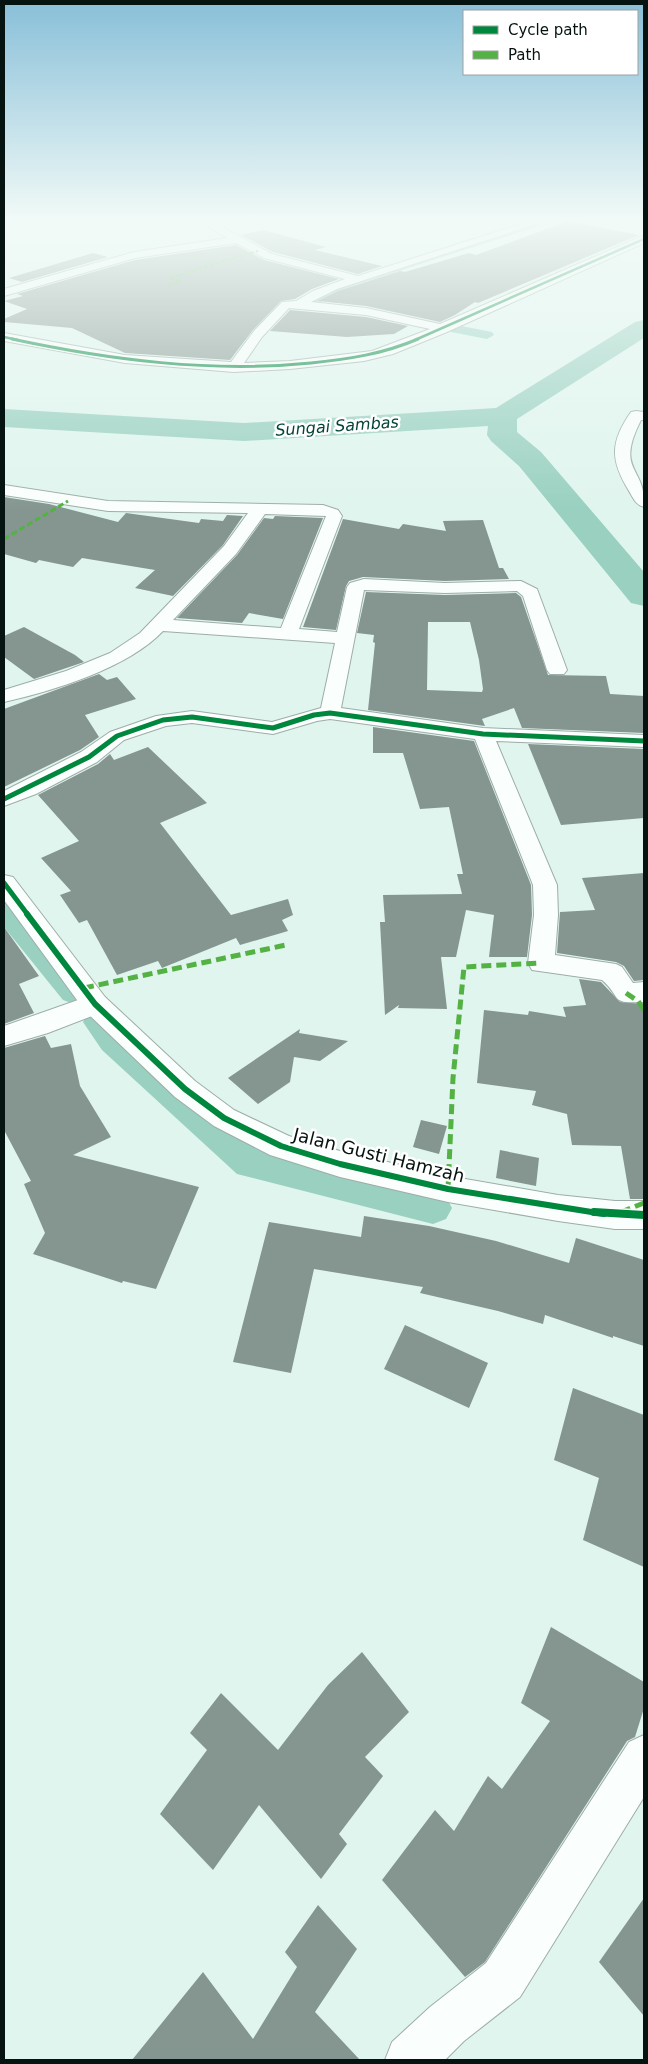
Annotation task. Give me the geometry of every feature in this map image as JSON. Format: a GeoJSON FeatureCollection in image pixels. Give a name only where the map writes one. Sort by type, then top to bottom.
{"type":"FeatureCollection","features":[{"type":"Feature","properties":{"kind":"street"},"geometry":{"type":"LineString","coordinates":[[234,368],[272,317]]}},
{"type":"Feature","properties":{"kind":"street"},"geometry":{"type":"LineString","coordinates":[[396,317],[443,329]]}},
{"type":"Feature","properties":{"kind":"street"},"geometry":{"type":"LineString","coordinates":[[4,337],[37,345],[127,358],[234,368],[310,364],[374,355],[397,348],[469,317]]}},
{"type":"Feature","properties":{"kind":"street"},"geometry":{"type":"LineString","coordinates":[[644,416],[636,415],[625,436],[620,457],[625,471],[644,502]]}},
{"type":"Feature","properties":{"kind":"street"},"geometry":{"type":"LineString","coordinates":[[4,490],[108,506],[323,510],[332,513],[334,516],[288,634]]}},
{"type":"Feature","properties":{"kind":"street"},"geometry":{"type":"LineString","coordinates":[[4,696],[73,675],[117,657],[147,637],[230,550],[260,509]]}},
{"type":"Feature","properties":{"kind":"street"},"geometry":{"type":"LineString","coordinates":[[330,713],[355,590],[359,586],[445,588],[521,586],[531,593],[556,670]]}},
{"type":"Feature","properties":{"kind":"street"},"geometry":{"type":"LineString","coordinates":[[160,625],[345,638]]}},
{"type":"Feature","properties":{"kind":"street"},"geometry":{"type":"LineString","coordinates":[[4,799],[28,789],[88,757],[117,736],[163,720],[192,718],[273,728],[314,715],[330,713],[483,734],[644,741]]}},
{"type":"Feature","properties":{"kind":"street"},"geometry":{"type":"LineString","coordinates":[[483,734],[545,885],[546,915],[541,963],[607,971],[614,974],[626,993],[644,992]]}},
{"type":"Feature","properties":{"kind":"street","name":"Jalan Gusti Hamzah"},"geometry":{"type":"LineString","coordinates":[[4,883],[95,1004],[185,1089],[224,1118],[280,1146],[340,1164],[448,1189],[558,1208],[630,1215],[644,1229]]}},
{"type":"Feature","properties":{"kind":"street"},"geometry":{"type":"LineString","coordinates":[[4,1036],[38,1026],[95,1004]]}},
{"type":"Feature","properties":{"kind":"street"},"geometry":{"type":"LineString","coordinates":[[410,2060],[448,2024],[503,1980],[644,1757]]}},
{"type":"Feature","properties":{"kind":"building"},"geometry":{"type":"Polygon","coordinates":[[[8,317],[265,317],[230,360],[125,353],[72,328],[4,322],[4,319],[8,317]]]}},
{"type":"Feature","properties":{"kind":"building"},"geometry":{"type":"Polygon","coordinates":[[[283,317],[367,317],[408,326],[394,334],[347,337],[270,331],[283,317]]]}},
{"type":"Feature","properties":{"kind":"building"},"geometry":{"type":"Polygon","coordinates":[[[418,317],[450,317],[440,322],[418,317]]]}},
{"type":"Feature","properties":{"kind":"building"},"geometry":{"type":"Polygon","coordinates":[[[4,497],[49,504],[118,522],[126,513],[199,523],[201,519],[223,521],[227,515],[243,516],[223,545],[173,596],[135,588],[155,570],[82,558],[73,567],[39,560],[36,563],[4,554],[4,497]]]}},
{"type":"Feature","properties":{"kind":"building"},"geometry":{"type":"Polygon","coordinates":[[[275,516],[323,518],[283,619],[249,613],[242,623],[177,618],[237,555],[264,518],[273,519],[275,516]]]}},
{"type":"Feature","properties":{"kind":"building"},"geometry":{"type":"Polygon","coordinates":[[[343,519],[399,529],[403,524],[446,531],[443,521],[483,520],[499,568],[503,568],[509,579],[445,581],[363,577],[349,581],[346,586],[336,630],[303,627],[343,519]]]}},
{"type":"Feature","properties":{"kind":"building"},"geometry":{"type":"Polygon","coordinates":[[[366,592],[445,595],[516,593],[521,597],[548,675],[606,676],[610,694],[644,696],[644,733],[522,728],[514,708],[482,719],[485,726],[368,710],[375,643],[373,642],[374,635],[357,633],[366,592]],[[428,622],[427,690],[482,692],[479,660],[470,622],[428,622]]]}},
{"type":"Feature","properties":{"kind":"building"},"geometry":{"type":"Polygon","coordinates":[[[24,627],[75,655],[84,662],[34,679],[4,657],[4,636],[24,627]]]}},
{"type":"Feature","properties":{"kind":"building"},"geometry":{"type":"Polygon","coordinates":[[[99,674],[107,680],[117,677],[136,699],[85,715],[99,737],[80,750],[4,787],[4,709],[99,674]]]}},
{"type":"Feature","properties":{"kind":"building"},"geometry":{"type":"Polygon","coordinates":[[[373,727],[474,741],[531,885],[532,915],[527,957],[489,957],[494,915],[466,910],[456,957],[441,957],[447,1009],[398,1008],[399,1005],[385,1015],[380,922],[385,922],[383,895],[462,894],[457,874],[463,874],[449,807],[420,809],[403,753],[373,753],[373,727]]]}},
{"type":"Feature","properties":{"kind":"building"},"geometry":{"type":"Polygon","coordinates":[[[528,744],[644,749],[644,818],[561,825],[528,744]]]}},
{"type":"Feature","properties":{"kind":"building"},"geometry":{"type":"Polygon","coordinates":[[[148,747],[207,803],[160,823],[231,915],[288,899],[293,915],[282,920],[288,931],[240,945],[236,938],[162,968],[158,961],[117,975],[87,920],[79,923],[60,895],[71,891],[41,858],[79,841],[38,795],[98,764],[110,754],[114,760],[148,747]]]}},
{"type":"Feature","properties":{"kind":"building"},"geometry":{"type":"Polygon","coordinates":[[[644,873],[644,980],[634,981],[624,966],[616,962],[557,953],[560,912],[595,910],[582,878],[644,873]]]}},
{"type":"Feature","properties":{"kind":"building"},"geometry":{"type":"Polygon","coordinates":[[[4,927],[39,976],[19,984],[34,1013],[4,1024],[4,927]]]}},
{"type":"Feature","properties":{"kind":"building"},"geometry":{"type":"Polygon","coordinates":[[[579,979],[601,982],[620,1002],[644,1004],[644,1199],[630,1199],[621,1146],[572,1145],[567,1114],[532,1105],[536,1091],[477,1083],[484,1010],[528,1015],[529,1011],[566,1017],[563,1007],[586,1005],[579,979]]]}},
{"type":"Feature","properties":{"kind":"building"},"geometry":{"type":"Polygon","coordinates":[[[300,1029],[299,1033],[348,1041],[320,1061],[294,1057],[290,1082],[258,1104],[228,1078],[300,1029]]]}},
{"type":"Feature","properties":{"kind":"building"},"geometry":{"type":"Polygon","coordinates":[[[45,1036],[51,1048],[71,1044],[80,1086],[111,1137],[73,1155],[199,1187],[156,1289],[123,1281],[122,1283],[33,1254],[45,1233],[24,1184],[31,1181],[4,1130],[4,1048],[45,1036]]]}},
{"type":"Feature","properties":{"kind":"building"},"geometry":{"type":"Polygon","coordinates":[[[421,1120],[447,1126],[439,1154],[413,1147],[421,1120]]]}},
{"type":"Feature","properties":{"kind":"building"},"geometry":{"type":"Polygon","coordinates":[[[500,1150],[539,1158],[536,1186],[496,1178],[500,1150]]]}},
{"type":"Feature","properties":{"kind":"building"},"geometry":{"type":"Polygon","coordinates":[[[364,1216],[429,1226],[496,1241],[569,1263],[576,1238],[644,1260],[644,1346],[613,1336],[613,1338],[545,1315],[543,1324],[498,1311],[420,1293],[423,1287],[314,1269],[291,1373],[233,1362],[269,1222],[361,1237],[364,1216]]]}},
{"type":"Feature","properties":{"kind":"building"},"geometry":{"type":"Polygon","coordinates":[[[405,1325],[488,1363],[469,1408],[384,1369],[405,1325]]]}},
{"type":"Feature","properties":{"kind":"building"},"geometry":{"type":"Polygon","coordinates":[[[573,1388],[644,1415],[644,1567],[583,1540],[599,1478],[554,1460],[573,1388]]]}},
{"type":"Feature","properties":{"kind":"building"},"geometry":{"type":"Polygon","coordinates":[[[551,1627],[644,1682],[644,1708],[635,1737],[627,1741],[485,1962],[465,1977],[382,1880],[435,1810],[454,1831],[488,1776],[502,1789],[550,1721],[521,1703],[551,1627]]]}},
{"type":"Feature","properties":{"kind":"building"},"geometry":{"type":"Polygon","coordinates":[[[362,1652],[409,1712],[365,1757],[383,1776],[339,1834],[347,1844],[321,1879],[259,1805],[213,1870],[160,1814],[207,1750],[190,1733],[221,1693],[278,1750],[328,1685],[362,1652]]]}},
{"type":"Feature","properties":{"kind":"building"},"geometry":{"type":"Polygon","coordinates":[[[644,1898],[644,2016],[599,1962],[644,1898]]]}},
{"type":"Feature","properties":{"kind":"building"},"geometry":{"type":"Polygon","coordinates":[[[318,1905],[357,1949],[315,2012],[360,2060],[132,2060],[203,1972],[253,2039],[297,1967],[285,1952],[318,1905]]]}},
{"type":"Feature","properties":{"kind":"waterway","name":"Sungai Sambas"},"geometry":{"type":"LineString","coordinates":[[503,416],[644,327]]}},
{"type":"Feature","properties":{"kind":"waterway"},"geometry":{"type":"LineString","coordinates":[[456,329],[487,335]]}},
{"type":"Feature","properties":{"kind":"waterway","name":"Sungai Sambas"},"geometry":{"type":"LineString","coordinates":[[4,418],[244,432],[503,416]]}},
{"type":"Feature","properties":{"kind":"waterway"},"geometry":{"type":"LineString","coordinates":[[503,416],[502,435],[530,459],[644,595]]}},
{"type":"Feature","properties":{"kind":"waterway"},"geometry":{"type":"LineString","coordinates":[[4,907],[74,992]]}},
{"type":"Feature","properties":{"kind":"waterway"},"geometry":{"type":"LineString","coordinates":[[99,1022],[114,1041],[250,1163],[433,1208]]}},
{"type":"Feature","properties":{"kind":"marked path"},"geometry":{"type":"LineString","coordinates":[[4,539],[68,501]]}},
{"type":"Feature","properties":{"kind":"marked path"},"geometry":{"type":"LineString","coordinates":[[84,988],[286,945]]}},
{"type":"Feature","properties":{"kind":"marked path"},"geometry":{"type":"LineString","coordinates":[[448,1189],[453,1078],[464,967],[541,963]]}},
{"type":"Feature","properties":{"kind":"marked path"},"geometry":{"type":"LineString","coordinates":[[626,993],[638,1001],[644,1010]]}},
{"type":"Feature","properties":{"kind":"marked path"},"geometry":{"type":"LineString","coordinates":[[621,1212],[644,1203]]}},
{"type":"Feature","properties":{"kind":"cycle path"},"geometry":{"type":"LineString","coordinates":[[4,337],[125,359],[207,366],[249,367],[290,365],[364,357],[397,348],[467,317]]}},
{"type":"Feature","properties":{"kind":"cycle path"},"geometry":{"type":"LineString","coordinates":[[4,799],[28,789],[89,757],[117,736],[163,720],[192,717],[273,728],[314,715],[330,713],[483,734],[644,741]]}},
{"type":"Feature","properties":{"kind":"cycle path"},"geometry":{"type":"LineString","coordinates":[[4,883],[95,1004],[185,1089],[224,1118],[281,1146],[340,1164],[448,1189],[558,1208],[615,1215],[644,1215]]}}]}
